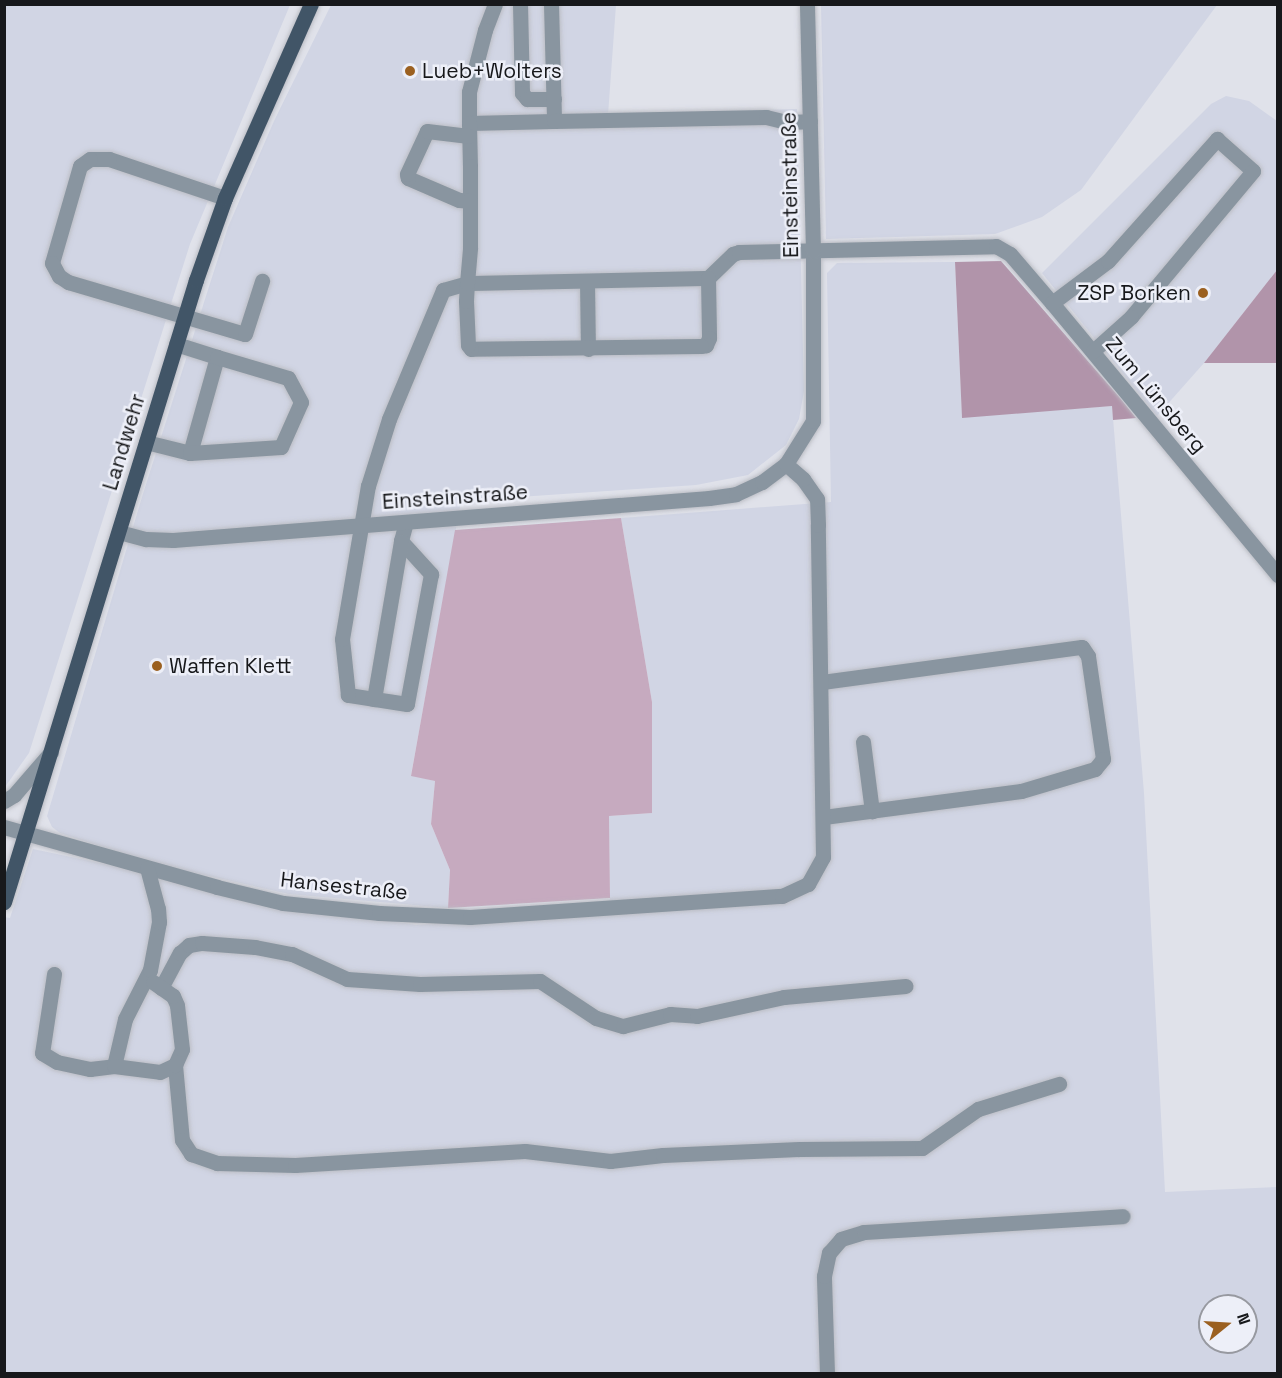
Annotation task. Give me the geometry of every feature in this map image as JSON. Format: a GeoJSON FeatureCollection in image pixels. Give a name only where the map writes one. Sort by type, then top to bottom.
{"type":"FeatureCollection","features":[{"type":"Feature","properties":{"kind":"main road","name":"Landwehr"},"geometry":{"type":"LineString","coordinates":[[4,902],[184,318],[225,198],[311,4]]}},
{"type":"Feature","properties":{"kind":"street"},"geometry":{"type":"LineString","coordinates":[[495,4],[485,30],[469,92],[470,201],[467,283],[468,334],[471,350],[706,345],[709,338],[708,278]]}},
{"type":"Feature","properties":{"kind":"street"},"geometry":{"type":"LineString","coordinates":[[520,4],[522,93],[527,99],[554,99]]}},
{"type":"Feature","properties":{"kind":"street"},"geometry":{"type":"LineString","coordinates":[[551,4],[554,121]]}},
{"type":"Feature","properties":{"kind":"street","name":"Einsteinstraße"},"geometry":{"type":"LineString","coordinates":[[119,532],[146,539],[173,540],[709,498],[736,494],[762,482],[786,464],[813,421],[813,251],[807,4]]}},
{"type":"Feature","properties":{"kind":"street"},"geometry":{"type":"LineString","coordinates":[[470,201],[411,181],[407,174],[427,131],[469,130],[554,121],[766,117],[786,122],[810,121]]}},
{"type":"Feature","properties":{"kind":"street"},"geometry":{"type":"LineString","coordinates":[[1052,303],[1108,261],[1217,139],[1254,171],[1131,317],[1092,351]]}},
{"type":"Feature","properties":{"kind":"street"},"geometry":{"type":"LineString","coordinates":[[225,198],[109,159],[90,159],[80,166],[52,262],[59,276],[78,285],[184,318],[245,334],[262,281]]}},
{"type":"Feature","properties":{"kind":"street","name":"Zum Lünsberg"},"geometry":{"type":"LineString","coordinates":[[813,251],[996,246],[1010,254],[1278,575]]}},
{"type":"Feature","properties":{"kind":"street"},"geometry":{"type":"LineString","coordinates":[[401,541],[430,574],[407,704],[348,695],[342,639],[368,486],[389,420],[438,297],[443,290],[450,286],[467,283],[708,278],[733,254],[739,252],[813,251]]}},
{"type":"Feature","properties":{"kind":"street"},"geometry":{"type":"LineString","coordinates":[[587,281],[588,349]]}},
{"type":"Feature","properties":{"kind":"street"},"geometry":{"type":"LineString","coordinates":[[146,442],[190,453],[281,447],[301,402],[288,378],[176,344]]}},
{"type":"Feature","properties":{"kind":"street"},"geometry":{"type":"LineString","coordinates":[[190,453],[217,357]]}},
{"type":"Feature","properties":{"kind":"street"},"geometry":{"type":"LineString","coordinates":[[786,464],[803,479],[817,499],[824,817],[1021,791],[1099,766],[1103,753],[1085,648],[822,682]]}},
{"type":"Feature","properties":{"kind":"street"},"geometry":{"type":"LineString","coordinates":[[374,699],[406,522]]}},
{"type":"Feature","properties":{"kind":"street"},"geometry":{"type":"LineString","coordinates":[[863,742],[873,811]]}},
{"type":"Feature","properties":{"kind":"street"},"geometry":{"type":"LineString","coordinates":[[4,801],[14,795],[51,752]]}},
{"type":"Feature","properties":{"kind":"street","name":"Hansestraße"},"geometry":{"type":"LineString","coordinates":[[4,827],[147,868],[283,903],[380,913],[470,917],[782,896],[808,884],[823,857],[824,817]]}},
{"type":"Feature","properties":{"kind":"street"},"geometry":{"type":"LineString","coordinates":[[114,1066],[125,1019],[146,978],[159,922],[158,909],[147,868]]}},
{"type":"Feature","properties":{"kind":"street"},"geometry":{"type":"LineString","coordinates":[[161,988],[180,953],[189,945],[202,943],[255,947],[292,954],[347,979],[420,984],[540,981],[596,1018],[623,1026],[670,1014],[697,1016],[784,997],[906,986]]}},
{"type":"Feature","properties":{"kind":"street"},"geometry":{"type":"LineString","coordinates":[[54,974],[42,1053],[57,1062],[90,1069],[114,1066],[160,1072],[175,1065]]}},
{"type":"Feature","properties":{"kind":"street"},"geometry":{"type":"LineString","coordinates":[[146,978],[173,996],[181,1027],[182,1049],[175,1065],[182,1140],[191,1154],[217,1163],[295,1165],[525,1152],[610,1161],[663,1155],[800,1149],[922,1148],[978,1108],[1059,1084]]}},
{"type":"Feature","properties":{"kind":"street"},"geometry":{"type":"LineString","coordinates":[[827,1374],[824,1276],[829,1253],[841,1239],[864,1232],[1123,1215]]}},
{"type":"Feature","properties":{"kind":"shaded area"},"geometry":{"type":"Polygon","coordinates":[[[821,4],[1217,5],[1081,190],[1042,217],[995,234],[826,239],[821,4]]]}},
{"type":"Feature","properties":{"kind":"shaded area"},"geometry":{"type":"Polygon","coordinates":[[[5,5],[290,5],[190,244],[29,753],[5,787],[5,5]]]}},
{"type":"Feature","properties":{"kind":"shaded area"},"geometry":{"type":"Polygon","coordinates":[[[331,5],[616,5],[608,115],[797,109],[804,391],[799,419],[786,445],[748,475],[696,485],[461,501],[411,775],[435,781],[431,824],[450,870],[448,908],[289,894],[151,863],[60,833],[52,827],[47,816],[142,497],[228,227],[274,121],[331,5]]]}},
{"type":"Feature","properties":{"kind":"shaded area"},"geometry":{"type":"Polygon","coordinates":[[[1226,96],[1249,101],[1277,121],[1277,270],[1204,363],[1157,416],[1042,273],[1211,104],[1226,96]]]}},
{"type":"Feature","properties":{"kind":"shaded area"},"geometry":{"type":"Polygon","coordinates":[[[1001,261],[1136,418],[1113,420],[1112,406],[962,418],[955,262],[1001,261]]]}},
{"type":"Feature","properties":{"kind":"shaded area"},"geometry":{"type":"Polygon","coordinates":[[[955,262],[962,417],[1112,406],[1144,793],[1165,1192],[1277,1187],[1277,1373],[5,1373],[4,917],[10,918],[33,849],[296,904],[416,925],[610,915],[609,816],[652,813],[652,702],[621,518],[831,502],[827,273],[837,263],[955,262]]]}},
{"type":"Feature","properties":{"kind":"shaded area"},"geometry":{"type":"Polygon","coordinates":[[[1277,270],[1277,363],[1204,363],[1277,270]]]}},
{"type":"Feature","properties":{"kind":"shaded area"},"geometry":{"type":"Polygon","coordinates":[[[621,518],[652,702],[652,813],[609,816],[610,898],[448,908],[450,870],[431,824],[435,781],[411,776],[455,530],[621,518]]]}},
{"type":"Feature","properties":{"kind":"place","name":"Lueb+Wolters"},"geometry":{"type":"Point","coordinates":[410,71]}},
{"type":"Feature","properties":{"kind":"place","name":"ZSP Borken"},"geometry":{"type":"Point","coordinates":[1203,293]}},
{"type":"Feature","properties":{"kind":"place","name":"Waffen Klett"},"geometry":{"type":"Point","coordinates":[157,666]}}]}
